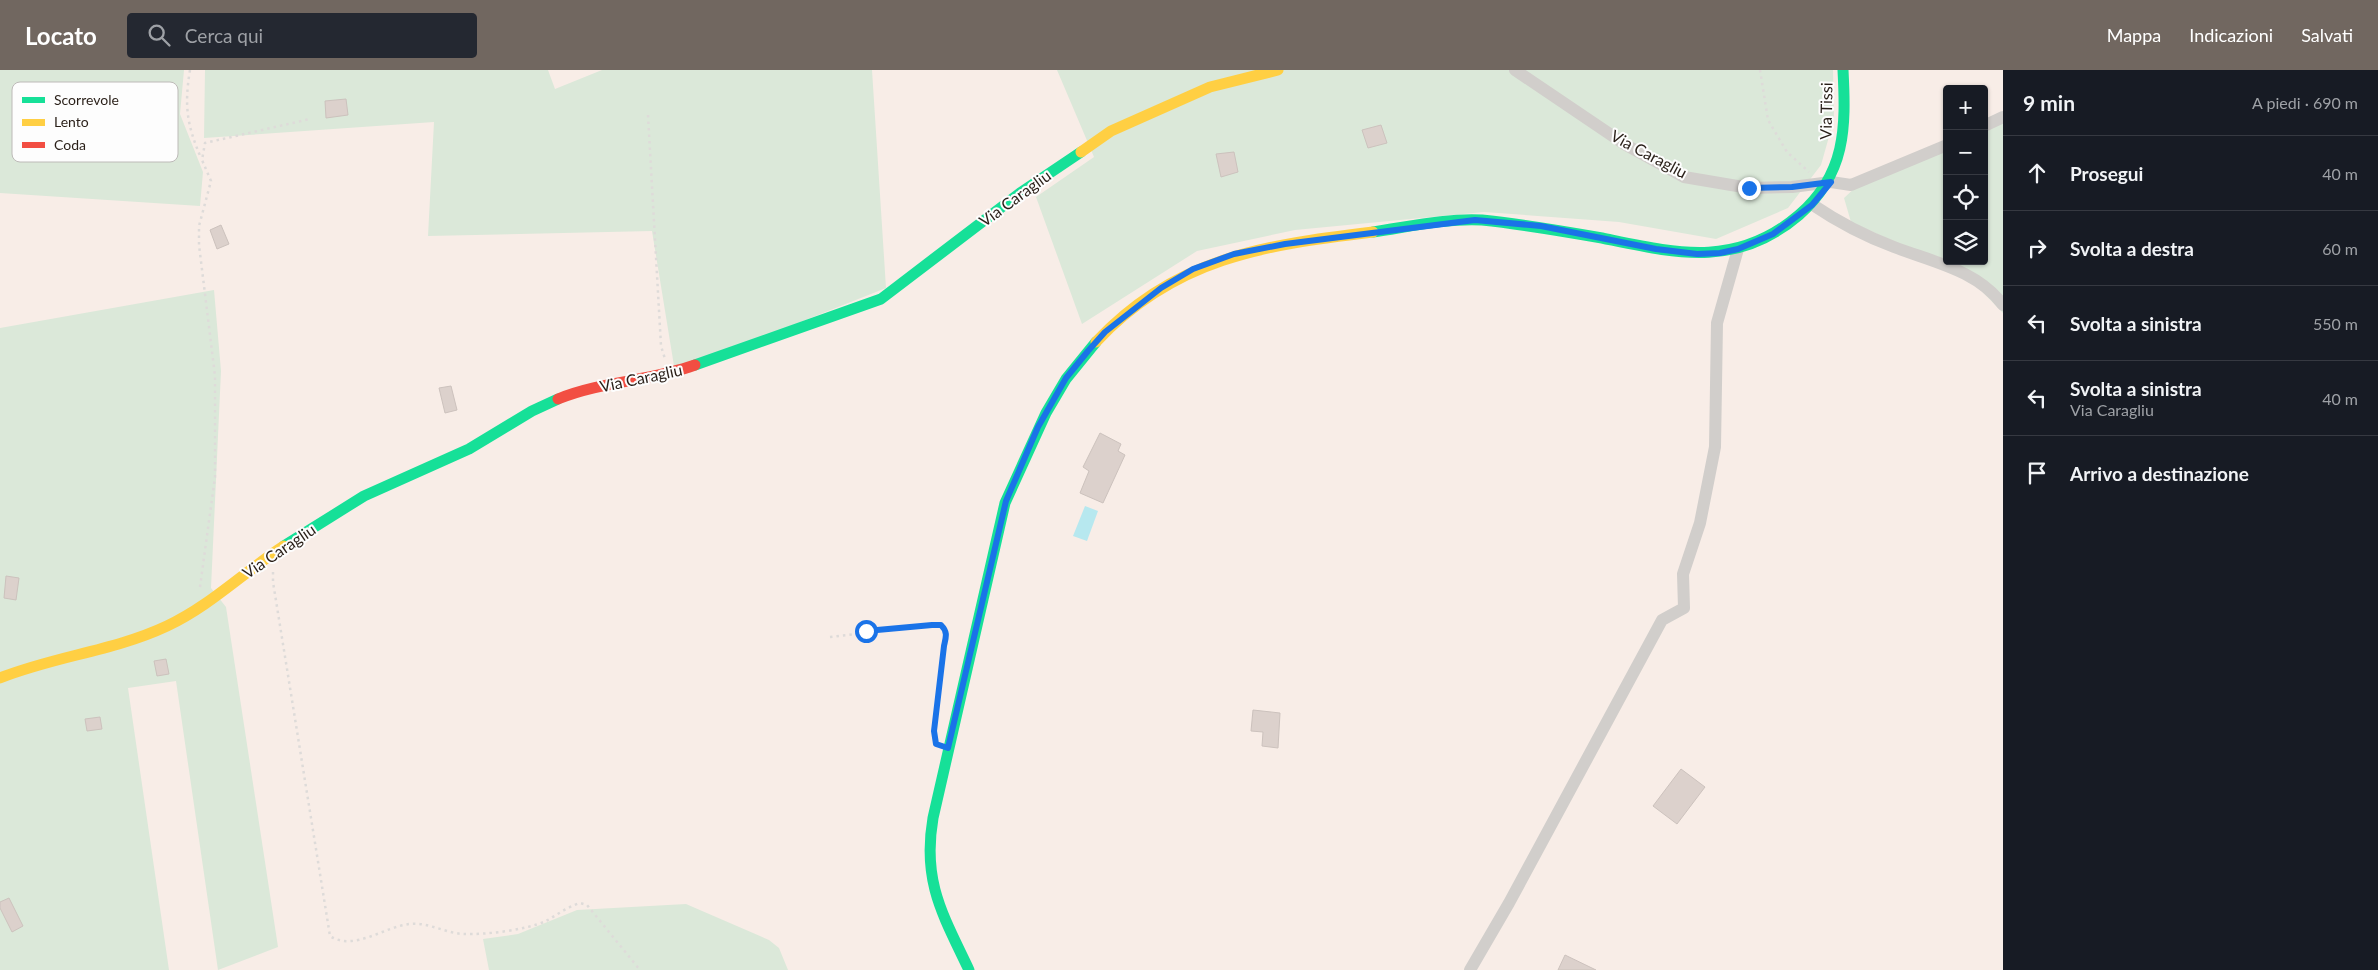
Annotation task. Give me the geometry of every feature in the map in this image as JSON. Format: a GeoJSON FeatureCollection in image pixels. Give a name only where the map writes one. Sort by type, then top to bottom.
{"type":"FeatureCollection","features":[{"type":"Feature","properties":{"kind":"main road","name":"Via Caragliu"},"geometry":{"type":"LineString","coordinates":[[0,678],[33,665],[124,644],[170,625],[197,608],[273,553],[364,496],[469,449],[532,411],[560,398],[586,389],[675,372],[881,299],[1020,193],[1111,131],[1210,87],[1278,70]]}},
{"type":"Feature","properties":{"kind":"main road","name":"Via Tissi"},"geometry":{"type":"LineString","coordinates":[[1826,182],[1843,144],[1845,121],[1843,70]]}},
{"type":"Feature","properties":{"kind":"main road"},"geometry":{"type":"LineString","coordinates":[[969,970],[949,928],[932,883],[929,858],[930,835],[948,748],[1006,501],[1038,427],[1066,378],[1105,332],[1161,288],[1193,269],[1251,251],[1328,238],[1475,220],[1541,226],[1656,249],[1697,254],[1738,249],[1773,234],[1812,205],[1826,182]]}},
{"type":"Feature","properties":{"kind":"street","name":"Via Caragliu"},"geometry":{"type":"LineString","coordinates":[[1515,70],[1626,144],[1684,176],[1749,188],[1792,187],[1826,182],[1851,185],[1943,146]]}},
{"type":"Feature","properties":{"kind":"street"},"geometry":{"type":"LineString","coordinates":[[1988,124],[2003,117]]}},
{"type":"Feature","properties":{"kind":"street"},"geometry":{"type":"LineString","coordinates":[[1812,205],[1854,230],[1969,274],[1994,293],[2003,305]]}},
{"type":"Feature","properties":{"kind":"street"},"geometry":{"type":"LineString","coordinates":[[1470,970],[1514,894],[1662,620],[1684,608],[1683,574],[1700,523],[1715,447],[1717,323],[1738,249]]}},
{"type":"Feature","properties":{"kind":"path"},"geometry":{"type":"LineString","coordinates":[[190,70],[186,110],[194,143],[211,181],[199,226],[215,376],[216,477],[204,546],[197,608]]}},
{"type":"Feature","properties":{"kind":"path"},"geometry":{"type":"LineString","coordinates":[[1760,70],[1768,120],[1787,152],[1826,182]]}},
{"type":"Feature","properties":{"kind":"path"},"geometry":{"type":"LineString","coordinates":[[648,115],[661,346],[663,355],[675,372]]}},
{"type":"Feature","properties":{"kind":"path"},"geometry":{"type":"LineString","coordinates":[[202,160],[205,144],[310,119]]}},
{"type":"Feature","properties":{"kind":"path"},"geometry":{"type":"LineString","coordinates":[[273,553],[273,582],[330,936],[339,942],[355,941],[415,923],[462,934],[518,928],[546,921],[580,903],[587,905],[640,970]]}},
{"type":"Feature","properties":{"kind":"path"},"geometry":{"type":"LineString","coordinates":[[830,637],[932,625],[941,625],[946,629],[947,636],[944,646],[934,731],[936,744],[948,748]]}},
{"type":"Feature","properties":{"kind":"green space"},"geometry":{"type":"Polygon","coordinates":[[[0,70],[184,70],[180,114],[203,172],[200,206],[0,193],[0,70]]]}},
{"type":"Feature","properties":{"kind":"green space"},"geometry":{"type":"Polygon","coordinates":[[[205,70],[548,70],[555,89],[602,70],[872,70],[886,288],[675,372],[652,231],[428,236],[434,122],[204,138],[205,70]]]}},
{"type":"Feature","properties":{"kind":"green space"},"geometry":{"type":"Polygon","coordinates":[[[1057,70],[1833,70],[1834,119],[1821,165],[1788,208],[1716,239],[1619,222],[1484,212],[1295,230],[1197,251],[1082,324],[1036,197],[1094,157],[1057,70]]]}},
{"type":"Feature","properties":{"kind":"green space"},"geometry":{"type":"Polygon","coordinates":[[[2003,119],[2003,313],[1965,274],[1945,265],[1988,265],[1988,125],[2003,119]]]}},
{"type":"Feature","properties":{"kind":"green space"},"geometry":{"type":"Polygon","coordinates":[[[1943,146],[1943,264],[1851,222],[1844,198],[1859,184],[1943,146]]]}},
{"type":"Feature","properties":{"kind":"green space"},"geometry":{"type":"Polygon","coordinates":[[[214,290],[221,371],[211,588],[226,607],[278,947],[218,970],[176,681],[128,688],[169,970],[0,970],[0,328],[214,290]]]}},
{"type":"Feature","properties":{"kind":"green space"},"geometry":{"type":"Polygon","coordinates":[[[686,904],[769,940],[779,948],[788,970],[489,970],[483,939],[518,934],[577,910],[686,904]]]}},
{"type":"Feature","properties":{"kind":"water"},"geometry":{"type":"Polygon","coordinates":[[[1085,506],[1098,511],[1087,541],[1073,536],[1085,506]]]}},
{"type":"Feature","properties":{"kind":"building"},"geometry":{"type":"Polygon","coordinates":[[[346,99],[348,115],[326,118],[325,101],[346,99]]]}},
{"type":"Feature","properties":{"kind":"building"},"geometry":{"type":"Polygon","coordinates":[[[1381,125],[1387,143],[1368,148],[1362,130],[1381,125]]]}},
{"type":"Feature","properties":{"kind":"building"},"geometry":{"type":"Polygon","coordinates":[[[1234,152],[1238,172],[1221,177],[1216,154],[1234,152]]]}},
{"type":"Feature","properties":{"kind":"building"},"geometry":{"type":"Polygon","coordinates":[[[221,225],[229,244],[217,249],[210,230],[221,225]]]}},
{"type":"Feature","properties":{"kind":"building"},"geometry":{"type":"Polygon","coordinates":[[[451,386],[457,410],[445,413],[439,388],[451,386]]]}},
{"type":"Feature","properties":{"kind":"building"},"geometry":{"type":"Polygon","coordinates":[[[1100,433],[1121,444],[1118,451],[1125,455],[1103,503],[1080,493],[1089,471],[1083,467],[1100,433]]]}},
{"type":"Feature","properties":{"kind":"building"},"geometry":{"type":"Polygon","coordinates":[[[6,576],[19,578],[16,600],[4,598],[6,576]]]}},
{"type":"Feature","properties":{"kind":"building"},"geometry":{"type":"Polygon","coordinates":[[[166,659],[169,674],[157,676],[154,661],[166,659]]]}},
{"type":"Feature","properties":{"kind":"building"},"geometry":{"type":"Polygon","coordinates":[[[1253,710],[1280,713],[1278,748],[1262,746],[1263,732],[1251,731],[1253,710]]]}},
{"type":"Feature","properties":{"kind":"building"},"geometry":{"type":"Polygon","coordinates":[[[100,717],[102,729],[87,731],[85,719],[100,717]]]}},
{"type":"Feature","properties":{"kind":"building"},"geometry":{"type":"Polygon","coordinates":[[[1681,769],[1705,787],[1677,824],[1653,806],[1681,769]]]}},
{"type":"Feature","properties":{"kind":"building"},"geometry":{"type":"Polygon","coordinates":[[[9,898],[23,926],[12,932],[0,908],[0,902],[9,898]]]}},
{"type":"Feature","properties":{"kind":"building"},"geometry":{"type":"Polygon","coordinates":[[[1565,955],[1596,970],[1558,970],[1565,955]]]}},
{"type":"Feature","properties":{"kind":"traffic: fast"},"geometry":{"type":"LineString","coordinates":[[1373,232],[1441,222],[1482,220],[1542,228],[1680,252],[1728,250],[1752,243],[1775,232],[1799,215],[1815,199],[1826,183],[1840,149],[1843,131],[1843,70]]}},
{"type":"Feature","properties":{"kind":"traffic: fast"},"geometry":{"type":"LineString","coordinates":[[695,365],[881,299],[1020,193],[1081,152]]}},
{"type":"Feature","properties":{"kind":"traffic: fast"},"geometry":{"type":"LineString","coordinates":[[969,970],[943,915],[937,897],[930,861],[933,818],[1005,503],[1046,413],[1066,379],[1096,342]]}},
{"type":"Feature","properties":{"kind":"traffic: fast"},"geometry":{"type":"LineString","coordinates":[[284,546],[364,496],[469,449],[532,411],[558,399]]}},
{"type":"Feature","properties":{"kind":"traffic: slow"},"geometry":{"type":"LineString","coordinates":[[1081,152],[1111,131],[1210,87],[1278,70]]}},
{"type":"Feature","properties":{"kind":"traffic: slow"},"geometry":{"type":"LineString","coordinates":[[1096,342],[1126,314],[1157,291],[1189,274],[1223,260],[1258,250],[1295,243],[1373,232]]}},
{"type":"Feature","properties":{"kind":"traffic: slow"},"geometry":{"type":"LineString","coordinates":[[0,678],[21,670],[126,642],[167,626],[198,609],[284,546]]}},
{"type":"Feature","properties":{"kind":"traffic: jam"},"geometry":{"type":"LineString","coordinates":[[558,399],[592,388],[661,375],[695,365]]}},
{"type":"Feature","properties":{"kind":"route"},"geometry":{"type":"LineString","coordinates":[[866,631],[932,625],[941,625],[946,629],[947,636],[944,646],[934,731],[936,744],[948,748],[1006,501],[1038,427],[1066,378],[1105,332],[1161,288],[1193,269],[1234,254],[1285,244],[1475,220],[1541,226],[1656,249],[1697,254],[1720,253],[1738,249],[1773,234],[1812,205],[1831,182],[1792,187],[1749,188]]}}]}
